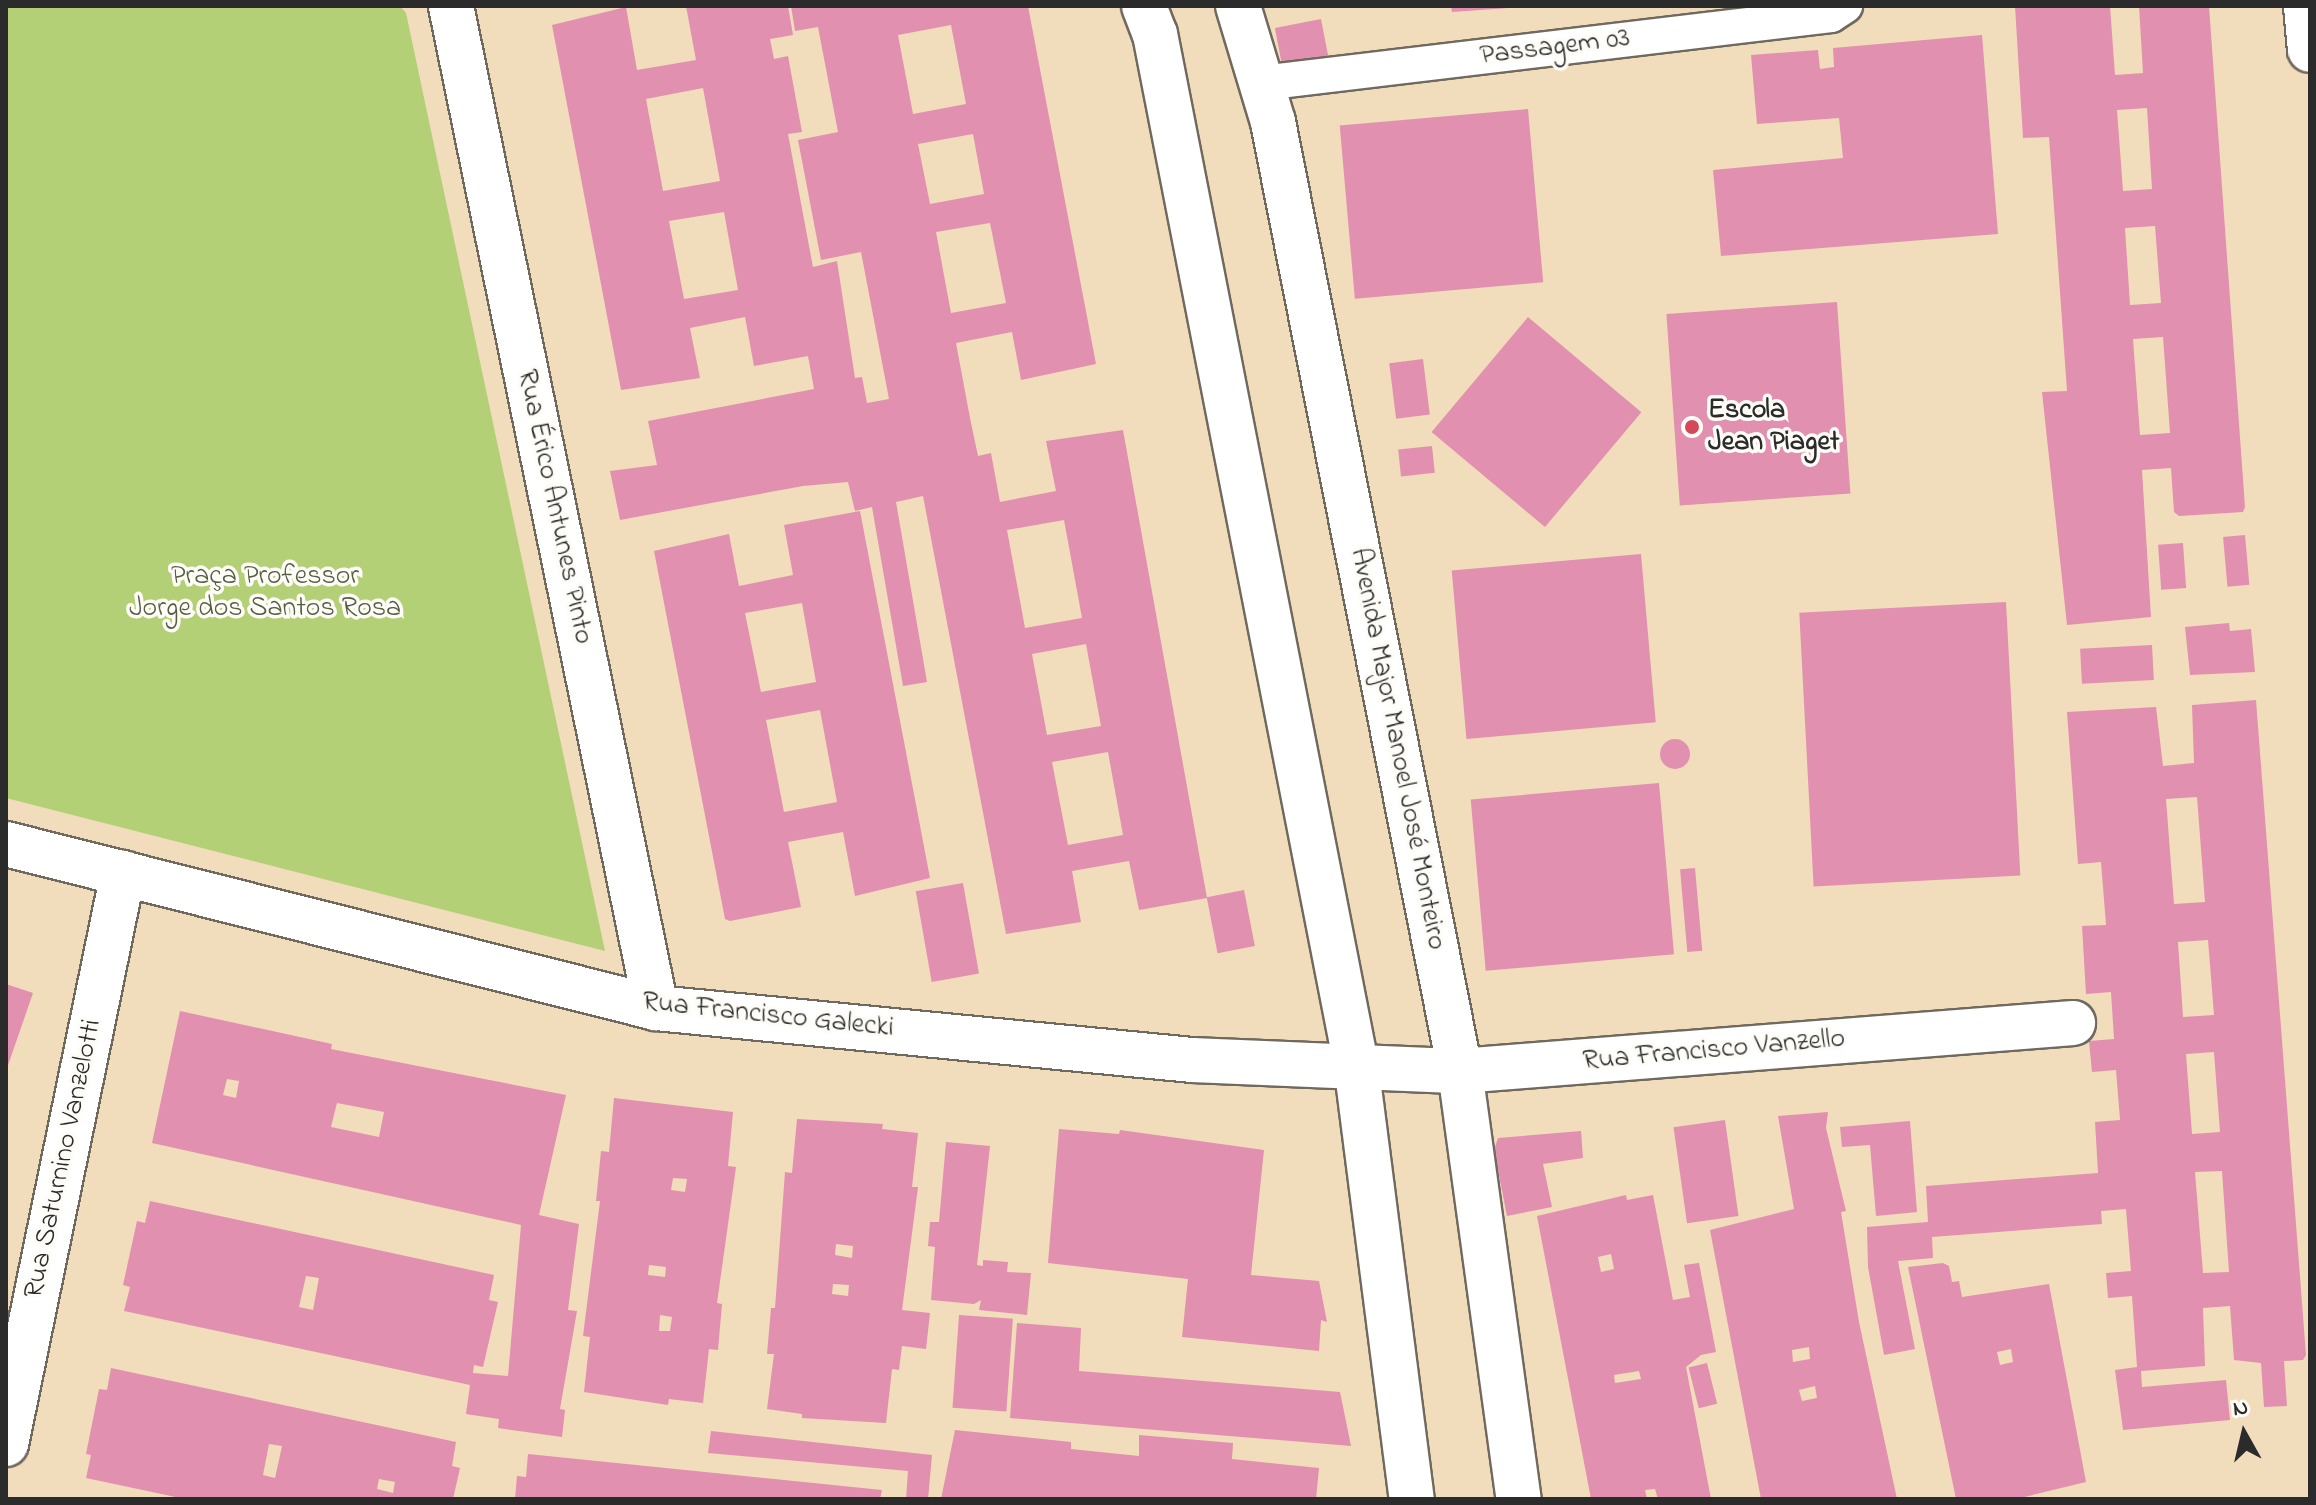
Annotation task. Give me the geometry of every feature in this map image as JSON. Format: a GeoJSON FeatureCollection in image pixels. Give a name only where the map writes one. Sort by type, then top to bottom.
{"type":"FeatureCollection","features":[{"type":"Feature","properties":{"kind":"street","name":"Rua Érico Antunes Pinto"},"geometry":{"type":"LineString","coordinates":[[451,6],[656,1008]]}},
{"type":"Feature","properties":{"kind":"street"},"geometry":{"type":"LineString","coordinates":[[1144,6],[1159,49],[1356,1064],[1412,1499]]}},
{"type":"Feature","properties":{"kind":"street","name":"Avenida Major Manoel José Monteiro"},"geometry":{"type":"LineString","coordinates":[[1238,6],[1262,83],[1460,1071],[1519,1499]]}},
{"type":"Feature","properties":{"kind":"street"},"geometry":{"type":"LineString","coordinates":[[2306,6],[2310,50]]}},
{"type":"Feature","properties":{"kind":"street","name":"Rua Francisco Galecki"},"geometry":{"type":"LineString","coordinates":[[6,844],[656,1008],[1192,1060],[1356,1064]]}},
{"type":"Feature","properties":{"kind":"street","name":"Rua Saturnino Vanzelotti"},"geometry":{"type":"LineString","coordinates":[[6,1444],[123,873]]}},
{"type":"Feature","properties":{"kind":"street","name":"Rua Francisco Vanzello"},"geometry":{"type":"LineString","coordinates":[[1356,1064],[1460,1071],[2073,1023]]}},
{"type":"Feature","properties":{"kind":"lane","name":"Passagem 03"},"geometry":{"type":"LineString","coordinates":[[1262,83],[1831,15],[1845,6]]}},
{"type":"Feature","properties":{"kind":"green space","name":"Praça Professor Jorge dos Santos Rosa"},"geometry":{"type":"Polygon","coordinates":[[[6,6],[400,6],[406,13],[605,951],[6,798],[6,6]]]}},
{"type":"Feature","properties":{"kind":"building"},"geometry":{"type":"Polygon","coordinates":[[[686,6],[788,6],[793,35],[770,39],[774,59],[788,56],[802,132],[788,134],[813,267],[837,261],[855,378],[862,377],[867,403],[889,399],[861,252],[821,260],[798,140],[838,132],[818,27],[795,31],[791,6],[1028,6],[1096,364],[1021,380],[1012,332],[956,343],[970,418],[978,456],[991,453],[1000,502],[1056,491],[1046,441],[1123,430],[1207,898],[1139,910],[1129,861],[1072,871],[1081,922],[1006,934],[923,496],[896,502],[927,682],[903,686],[872,507],[855,511],[848,482],[803,486],[620,520],[610,471],[657,465],[648,421],[814,389],[808,356],[754,366],[745,317],[690,328],[700,378],[621,390],[552,25],[626,7],[637,70],[696,60],[686,6]],[[951,25],[898,35],[913,114],[966,104],[951,25]],[[703,88],[646,99],[663,191],[720,181],[703,88]],[[973,134],[918,144],[930,204],[984,194],[973,134]],[[724,212],[669,221],[684,299],[738,290],[724,212]],[[990,223],[936,232],[951,313],[1006,303],[990,223]],[[1064,520],[1007,530],[1025,628],[1082,618],[1064,520]],[[1086,644],[1032,654],[1047,735],[1101,726],[1086,644]],[[1108,752],[1052,762],[1068,845],[1123,835],[1108,752]]]}},
{"type":"Feature","properties":{"kind":"building"},"geometry":{"type":"Polygon","coordinates":[[[1451,6],[1509,6],[1509,8],[1452,12],[1451,6]]]}},
{"type":"Feature","properties":{"kind":"building"},"geometry":{"type":"Polygon","coordinates":[[[2015,6],[2110,6],[2115,75],[2143,73],[2139,6],[2209,6],[2245,507],[2243,512],[2179,516],[2174,512],[2171,468],[2142,470],[2151,617],[2067,625],[2042,392],[2067,391],[2049,137],[2023,138],[2015,6]],[[2147,108],[2117,110],[2123,191],[2152,189],[2147,108]],[[2155,226],[2125,228],[2130,305],[2161,303],[2155,226]],[[2163,337],[2133,339],[2140,435],[2170,433],[2163,337]]]}},
{"type":"Feature","properties":{"kind":"building"},"geometry":{"type":"Polygon","coordinates":[[[1321,19],[1329,61],[1283,70],[1275,28],[1321,19]]]}},
{"type":"Feature","properties":{"kind":"building"},"geometry":{"type":"Polygon","coordinates":[[[1982,35],[1998,234],[1721,256],[1713,170],[1843,158],[1839,118],[1757,124],[1751,55],[1818,50],[1820,69],[1834,67],[1833,48],[1982,35]]]}},
{"type":"Feature","properties":{"kind":"building"},"geometry":{"type":"Polygon","coordinates":[[[1528,109],[1543,282],[1355,299],[1340,125],[1528,109]]]}},
{"type":"Feature","properties":{"kind":"building"},"geometry":{"type":"Polygon","coordinates":[[[1837,302],[1850,494],[1680,505],[1666,314],[1837,302]]]}},
{"type":"Feature","properties":{"kind":"building"},"geometry":{"type":"Polygon","coordinates":[[[1528,317],[1641,412],[1545,527],[1432,432],[1528,317]]]}},
{"type":"Feature","properties":{"kind":"building"},"geometry":{"type":"Polygon","coordinates":[[[1423,359],[1430,415],[1396,419],[1389,363],[1423,359]]]}},
{"type":"Feature","properties":{"kind":"building"},"geometry":{"type":"Polygon","coordinates":[[[1432,446],[1435,473],[1401,476],[1398,450],[1432,446]]]}},
{"type":"Feature","properties":{"kind":"building"},"geometry":{"type":"Polygon","coordinates":[[[860,511],[930,878],[855,896],[843,832],[788,842],[801,907],[730,921],[725,919],[654,551],[729,534],[739,586],[793,575],[784,525],[860,511]],[[802,603],[745,613],[761,692],[816,682],[802,603]],[[820,710],[766,720],[784,812],[837,802],[820,710]]]}},
{"type":"Feature","properties":{"kind":"building"},"geometry":{"type":"Polygon","coordinates":[[[2245,535],[2249,585],[2227,587],[2223,537],[2245,535]]]}},
{"type":"Feature","properties":{"kind":"building"},"geometry":{"type":"Polygon","coordinates":[[[2183,543],[2186,588],[2161,590],[2158,545],[2183,543]]]}},
{"type":"Feature","properties":{"kind":"building"},"geometry":{"type":"Polygon","coordinates":[[[1641,554],[1656,722],[1466,739],[1452,571],[1641,554]]]}},
{"type":"Feature","properties":{"kind":"building"},"geometry":{"type":"Polygon","coordinates":[[[2006,602],[2020,876],[1814,886],[1799,613],[2006,602]]]}},
{"type":"Feature","properties":{"kind":"building"},"geometry":{"type":"Polygon","coordinates":[[[2229,623],[2230,631],[2251,629],[2255,672],[2190,675],[2185,627],[2229,623]]]}},
{"type":"Feature","properties":{"kind":"building"},"geometry":{"type":"Polygon","coordinates":[[[2152,645],[2154,680],[2082,684],[2080,649],[2152,645]]]}},
{"type":"Feature","properties":{"kind":"building"},"geometry":{"type":"Polygon","coordinates":[[[2256,700],[2306,1355],[2303,1360],[2284,1361],[2287,1406],[2264,1407],[2261,1363],[2234,1360],[2230,1306],[2203,1308],[2205,1366],[2141,1371],[2142,1387],[2226,1380],[2230,1420],[2123,1430],[2115,1370],[2137,1367],[2132,1296],[2108,1298],[2106,1273],[2131,1271],[2126,1209],[2101,1211],[2102,1224],[1932,1237],[1933,1258],[1898,1261],[1915,1349],[1884,1355],[1868,1267],[1867,1227],[1928,1222],[1926,1186],[2098,1173],[2095,1122],[2120,1120],[2116,1070],[2092,1072],[2089,1041],[2114,1039],[2111,992],[2086,994],[2082,926],[2106,925],[2101,862],[2078,864],[2067,712],[2156,707],[2163,766],[2194,763],[2192,705],[2256,700]],[[2197,797],[2166,799],[2174,904],[2205,902],[2197,797]],[[2208,940],[2178,942],[2183,1017],[2214,1015],[2208,940]],[[2214,1052],[2186,1054],[2192,1134],[2220,1132],[2214,1052]],[[2222,1171],[2195,1172],[2203,1273],[2229,1272],[2222,1171]]]}},
{"type":"Feature","properties":{"kind":"building"},"geometry":{"type":"Polygon","coordinates":[[[1675,739],[1686,743],[1690,754],[1686,765],[1675,769],[1664,765],[1660,754],[1664,743],[1675,739]]]}},
{"type":"Feature","properties":{"kind":"building"},"geometry":{"type":"Polygon","coordinates":[[[1659,783],[1674,954],[1486,971],[1471,799],[1659,783]]]}},
{"type":"Feature","properties":{"kind":"building"},"geometry":{"type":"Polygon","coordinates":[[[1695,868],[1702,951],[1687,952],[1680,869],[1695,868]]]}},
{"type":"Feature","properties":{"kind":"building"},"geometry":{"type":"Polygon","coordinates":[[[963,883],[979,974],[932,982],[916,891],[963,883]]]}},
{"type":"Feature","properties":{"kind":"building"},"geometry":{"type":"Polygon","coordinates":[[[1244,890],[1255,946],[1218,953],[1207,897],[1244,890]]]}},
{"type":"Feature","properties":{"kind":"building"},"geometry":{"type":"Polygon","coordinates":[[[6,984],[33,993],[6,1071],[6,984]]]}},
{"type":"Feature","properties":{"kind":"building"},"geometry":{"type":"Polygon","coordinates":[[[180,1011],[332,1044],[331,1049],[566,1095],[539,1215],[579,1224],[568,1310],[577,1311],[560,1409],[565,1410],[562,1437],[498,1428],[499,1419],[466,1414],[470,1385],[124,1311],[130,1287],[123,1285],[137,1221],[145,1223],[150,1201],[494,1275],[489,1300],[498,1302],[483,1367],[474,1365],[473,1373],[508,1376],[521,1225],[152,1143],[180,1011]],[[227,1079],[223,1095],[236,1098],[239,1081],[227,1079]],[[337,1103],[331,1127],[379,1137],[384,1112],[337,1103]],[[306,1276],[299,1307],[313,1310],[319,1278],[306,1276]]]}},
{"type":"Feature","properties":{"kind":"building"},"geometry":{"type":"Polygon","coordinates":[[[614,1098],[733,1112],[728,1166],[736,1167],[717,1303],[722,1304],[718,1350],[709,1349],[703,1403],[669,1399],[668,1405],[584,1392],[590,1337],[583,1336],[600,1201],[596,1201],[601,1151],[609,1152],[614,1098]],[[673,1178],[671,1190],[685,1192],[687,1179],[673,1178]],[[649,1265],[648,1275],[665,1277],[666,1267],[649,1265]],[[660,1315],[659,1331],[670,1331],[672,1317],[660,1315]]]}},
{"type":"Feature","properties":{"kind":"building"},"geometry":{"type":"Polygon","coordinates":[[[1828,1112],[1826,1128],[1846,1211],[1841,1212],[1859,1322],[1897,1499],[1761,1499],[1710,1230],[1794,1209],[1778,1116],[1828,1112]],[[1809,1347],[1792,1350],[1793,1362],[1810,1359],[1809,1347]],[[1815,1386],[1799,1390],[1802,1401],[1817,1398],[1815,1386]]]}},
{"type":"Feature","properties":{"kind":"building"},"geometry":{"type":"Polygon","coordinates":[[[797,1119],[883,1124],[882,1129],[918,1133],[912,1187],[918,1187],[902,1310],[930,1313],[926,1349],[902,1346],[899,1370],[892,1369],[886,1423],[802,1418],[802,1414],[767,1409],[774,1354],[767,1354],[771,1308],[775,1308],[785,1172],[792,1173],[797,1119]],[[836,1244],[835,1255],[852,1258],[853,1246],[836,1244]],[[833,1284],[832,1294],[848,1296],[849,1285],[833,1284]]]}},
{"type":"Feature","properties":{"kind":"building"},"geometry":{"type":"Polygon","coordinates":[[[1725,1120],[1738,1216],[1687,1223],[1674,1127],[1725,1120]]]}},
{"type":"Feature","properties":{"kind":"building"},"geometry":{"type":"Polygon","coordinates":[[[1910,1121],[1917,1212],[1876,1216],[1870,1145],[1842,1147],[1840,1127],[1910,1121]]]}},
{"type":"Feature","properties":{"kind":"building"},"geometry":{"type":"Polygon","coordinates":[[[1059,1129],[1119,1134],[1120,1130],[1264,1150],[1251,1275],[1319,1281],[1327,1322],[1321,1320],[1319,1351],[1182,1337],[1188,1279],[1048,1263],[1059,1129]]]}},
{"type":"Feature","properties":{"kind":"building"},"geometry":{"type":"Polygon","coordinates":[[[1581,1131],[1583,1158],[1543,1164],[1552,1207],[1507,1216],[1494,1150],[1498,1138],[1581,1131]]]}},
{"type":"Feature","properties":{"kind":"building"},"geometry":{"type":"Polygon","coordinates":[[[946,1142],[990,1146],[977,1265],[983,1266],[983,1260],[1008,1262],[1007,1272],[1031,1273],[1027,1315],[979,1310],[981,1300],[974,1304],[931,1300],[935,1247],[928,1246],[930,1222],[939,1222],[946,1142]]]}},
{"type":"Feature","properties":{"kind":"building"},"geometry":{"type":"Polygon","coordinates":[[[1626,1195],[1627,1200],[1653,1195],[1673,1300],[1690,1297],[1684,1265],[1699,1263],[1716,1352],[1701,1355],[1686,1367],[1711,1499],[1658,1499],[1655,1489],[1645,1490],[1647,1499],[1591,1499],[1537,1216],[1626,1195]],[[1611,1254],[1598,1257],[1601,1272],[1614,1269],[1611,1254]],[[1639,1371],[1614,1375],[1615,1383],[1641,1379],[1639,1371]]]}},
{"type":"Feature","properties":{"kind":"building"},"geometry":{"type":"Polygon","coordinates":[[[1943,1263],[1949,1266],[1952,1282],[1959,1281],[1962,1297],[2049,1284],[2086,1482],[2016,1499],[1956,1499],[1908,1267],[1943,1263]],[[2011,1349],[1997,1352],[2000,1365],[2013,1362],[2011,1349]]]}},
{"type":"Feature","properties":{"kind":"building"},"geometry":{"type":"Polygon","coordinates":[[[959,1315],[1013,1319],[1006,1412],[953,1408],[959,1315]]]}},
{"type":"Feature","properties":{"kind":"building"},"geometry":{"type":"Polygon","coordinates":[[[1017,1323],[1081,1328],[1079,1371],[1340,1392],[1351,1446],[1010,1418],[1017,1323]]]}},
{"type":"Feature","properties":{"kind":"building"},"geometry":{"type":"Polygon","coordinates":[[[1707,1363],[1717,1404],[1699,1408],[1689,1368],[1707,1363]]]}},
{"type":"Feature","properties":{"kind":"building"},"geometry":{"type":"Polygon","coordinates":[[[111,1368],[456,1442],[452,1466],[460,1468],[453,1499],[185,1499],[86,1478],[91,1455],[86,1454],[99,1389],[107,1390],[111,1368]],[[269,1444],[263,1475],[275,1478],[282,1446],[269,1444]],[[379,1479],[377,1489],[393,1493],[395,1482],[379,1479]]]}},
{"type":"Feature","properties":{"kind":"building"},"geometry":{"type":"Polygon","coordinates":[[[955,1430],[1071,1442],[1071,1449],[1139,1456],[1139,1435],[1233,1443],[1232,1459],[1319,1468],[1316,1499],[941,1499],[955,1430]]]}},
{"type":"Feature","properties":{"kind":"building"},"geometry":{"type":"Polygon","coordinates":[[[711,1431],[932,1455],[928,1499],[906,1499],[908,1471],[708,1453],[711,1431]]]}},
{"type":"Feature","properties":{"kind":"building"},"geometry":{"type":"Polygon","coordinates":[[[528,1454],[882,1490],[880,1499],[515,1499],[517,1476],[526,1477],[528,1454]]]}},
{"type":"Feature","properties":{"kind":"place","name":"Escola Jean Piaget"},"geometry":{"type":"Point","coordinates":[1692,427]}}]}
